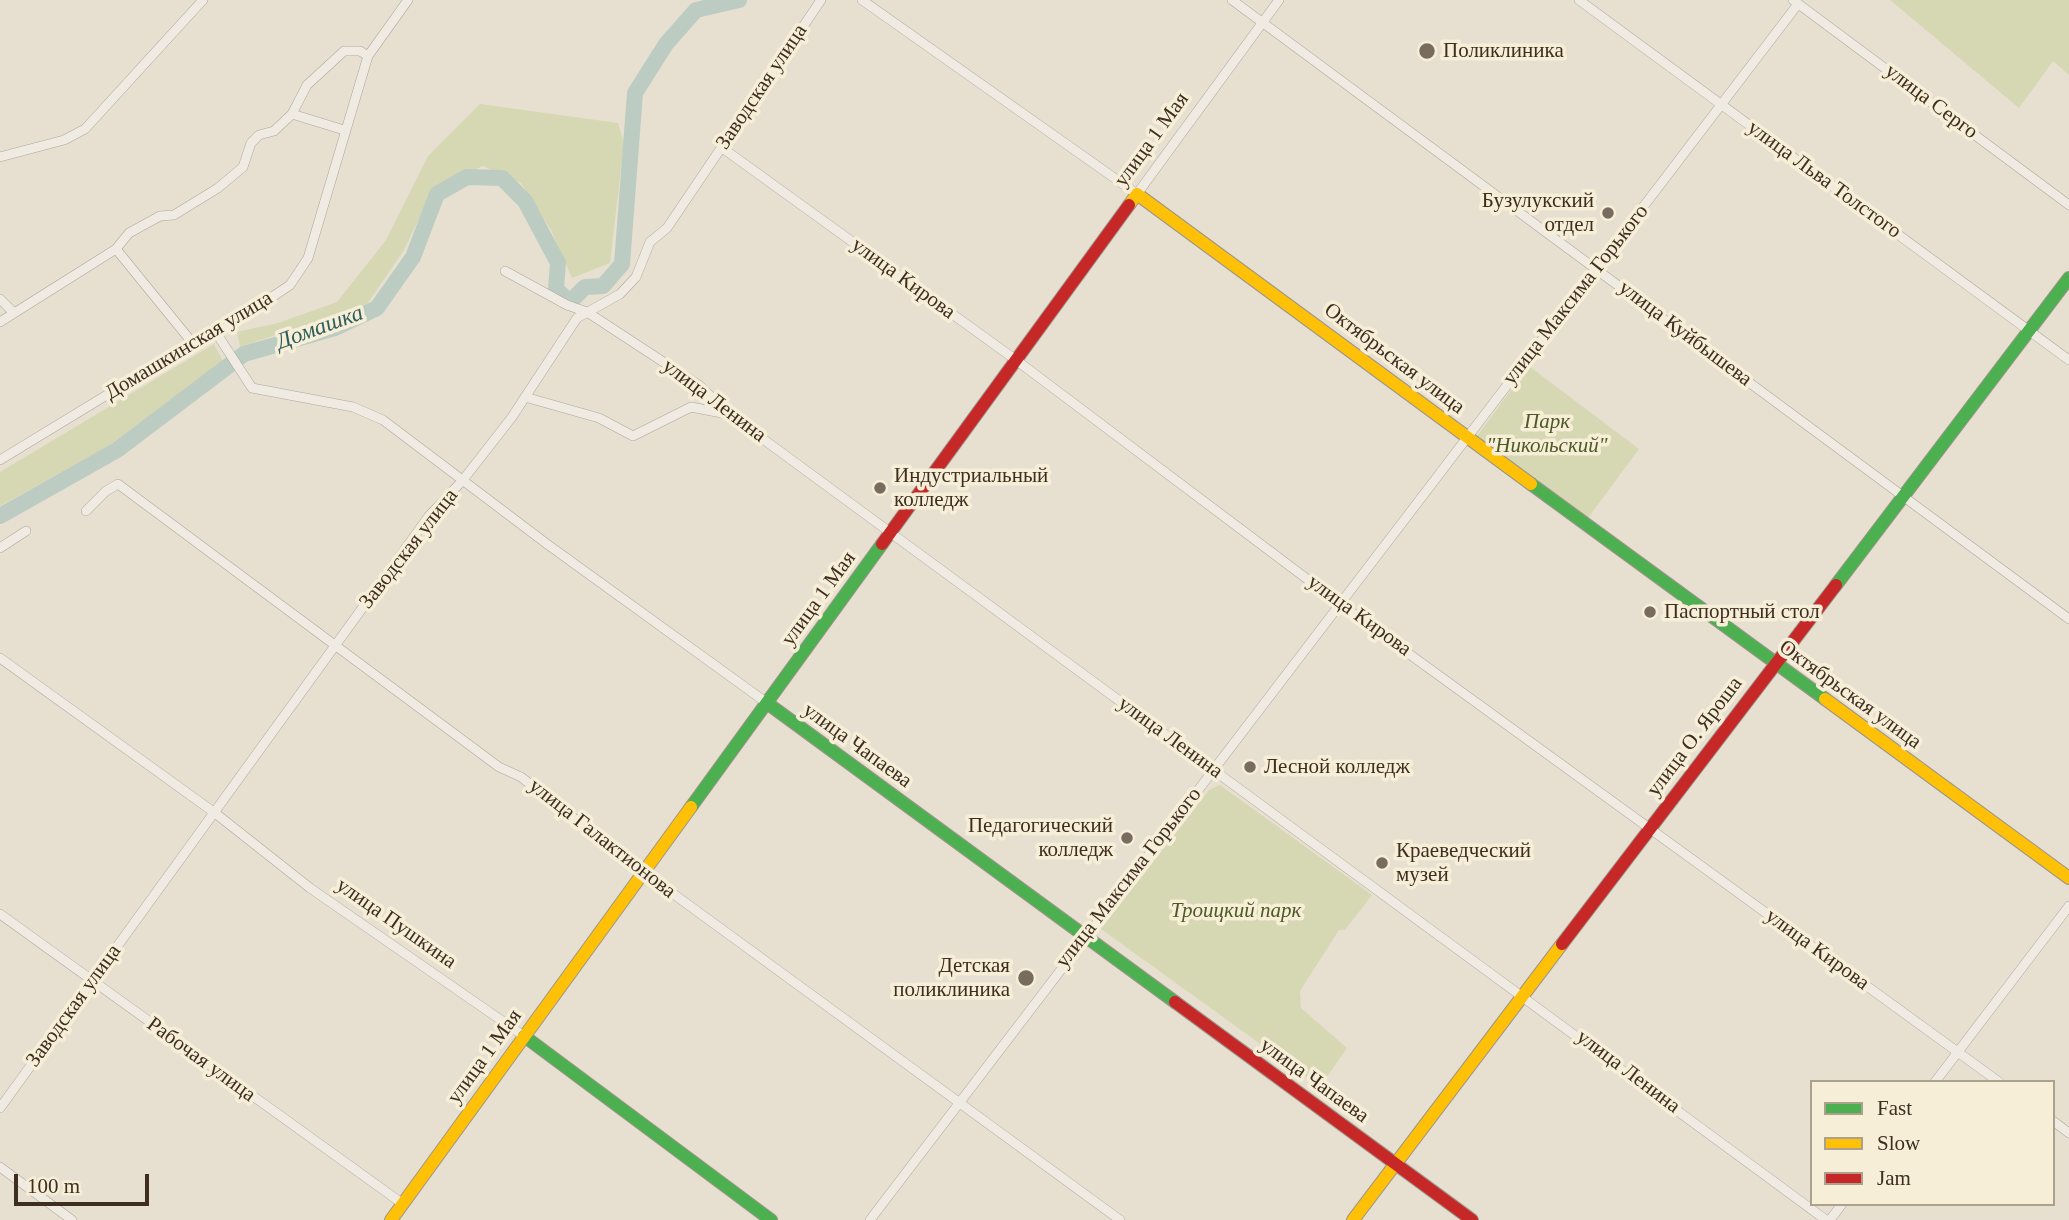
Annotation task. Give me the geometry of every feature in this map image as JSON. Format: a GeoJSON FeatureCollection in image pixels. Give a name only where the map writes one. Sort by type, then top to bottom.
{"type":"FeatureCollection","features":[{"type":"Feature","properties":{"kind":"main road","name":"улица 1 Мая"},"geometry":{"type":"LineString","coordinates":[[391,1220],[642,871],[767,704],[1137,194]]}},
{"type":"Feature","properties":{"kind":"main road","name":"Октябрьская улица"},"geometry":{"type":"LineString","coordinates":[[1137,194],[2069,878]]}},
{"type":"Feature","properties":{"kind":"main road","name":"улица О. Яроша"},"geometry":{"type":"LineString","coordinates":[[1353,1220],[2069,278]]}},
{"type":"Feature","properties":{"kind":"main road","name":"улица Чапаева"},"geometry":{"type":"LineString","coordinates":[[767,704],[1472,1220]]}},
{"type":"Feature","properties":{"kind":"main road","name":"улица Пушкина"},"geometry":{"type":"LineString","coordinates":[[524,1036],[771,1220]]}},
{"type":"Feature","properties":{"kind":"street"},"geometry":{"type":"LineString","coordinates":[[0,157],[64,140],[86,129],[203,0]]}},
{"type":"Feature","properties":{"kind":"street","name":"Домашкинская улица"},"geometry":{"type":"LineString","coordinates":[[0,460],[166,359],[217,334],[290,285],[308,258],[368,56],[408,0]]}},
{"type":"Feature","properties":{"kind":"street","name":"Заводская улица"},"geometry":{"type":"LineString","coordinates":[[0,1108],[429,516],[463,480],[524,397],[577,318],[620,294],[636,277],[650,242],[667,228],[821,0]]}},
{"type":"Feature","properties":{"kind":"street","name":"Октябрьская улица"},"geometry":{"type":"LineString","coordinates":[[862,0],[1137,194]]}},
{"type":"Feature","properties":{"kind":"street","name":"улица Куйбышева"},"geometry":{"type":"LineString","coordinates":[[1232,0],[1264,20],[1460,170],[2069,619]]}},
{"type":"Feature","properties":{"kind":"street","name":"улица 1 Мая"},"geometry":{"type":"LineString","coordinates":[[1137,194],[1279,0]]}},
{"type":"Feature","properties":{"kind":"street","name":"улица Льва Толстого"},"geometry":{"type":"LineString","coordinates":[[1579,0],[2069,360]]}},
{"type":"Feature","properties":{"kind":"street","name":"улица Максима Горького"},"geometry":{"type":"LineString","coordinates":[[870,1220],[1339,603],[1597,269],[1796,2]]}},
{"type":"Feature","properties":{"kind":"street","name":"улица Серго"},"geometry":{"type":"LineString","coordinates":[[1796,2],[2069,205]]}},
{"type":"Feature","properties":{"kind":"street"},"geometry":{"type":"LineString","coordinates":[[0,322],[116,249],[130,233],[160,216],[174,215],[218,188],[243,167],[251,143],[259,135],[274,131],[292,114],[307,85],[344,51],[360,51],[368,56]]}},
{"type":"Feature","properties":{"kind":"street"},"geometry":{"type":"LineString","coordinates":[[292,114],[344,130]]}},
{"type":"Feature","properties":{"kind":"street","name":"улица Кирова"},"geometry":{"type":"LineString","coordinates":[[722,147],[1016,360],[1339,603],[1996,1080]]}},
{"type":"Feature","properties":{"kind":"street"},"geometry":{"type":"LineString","coordinates":[[116,249],[195,346]]}},
{"type":"Feature","properties":{"kind":"street","name":"улица Ленина"},"geometry":{"type":"LineString","coordinates":[[505,271],[567,305],[587,312],[700,386],[729,414],[890,534],[1523,994],[1828,1220]]}},
{"type":"Feature","properties":{"kind":"street"},"geometry":{"type":"LineString","coordinates":[[0,299],[14,313]]}},
{"type":"Feature","properties":{"kind":"street","name":"улица Чапаева"},"geometry":{"type":"LineString","coordinates":[[217,334],[252,388],[265,393],[353,407],[383,420],[767,704]]}},
{"type":"Feature","properties":{"kind":"street"},"geometry":{"type":"LineString","coordinates":[[524,397],[599,418],[633,436],[691,407],[729,414]]}},
{"type":"Feature","properties":{"kind":"street","name":"улица Галактионова"},"geometry":{"type":"LineString","coordinates":[[86,511],[106,491],[118,484],[499,766],[521,777],[642,871],[1120,1220]]}},
{"type":"Feature","properties":{"kind":"street"},"geometry":{"type":"LineString","coordinates":[[0,548],[26,531]]}},
{"type":"Feature","properties":{"kind":"street","name":"улица Пушкина"},"geometry":{"type":"LineString","coordinates":[[0,658],[215,813],[310,888],[524,1036]]}},
{"type":"Feature","properties":{"kind":"street"},"geometry":{"type":"LineString","coordinates":[[1937,1080],[2069,906]]}},
{"type":"Feature","properties":{"kind":"street","name":"Рабочая улица"},"geometry":{"type":"LineString","coordinates":[[0,914],[403,1204]]}},
{"type":"Feature","properties":{"kind":"street"},"geometry":{"type":"LineString","coordinates":[[0,1167],[72,1220]]}},
{"type":"Feature","properties":{"kind":"street"},"geometry":{"type":"LineString","coordinates":[[1828,1220],[1840,1206]]}},
{"type":"Feature","properties":{"kind":"green space"},"geometry":{"type":"Polygon","coordinates":[[[1890,0],[2069,0],[2069,75],[2053,61],[2019,108],[1890,0]]]}},
{"type":"Feature","properties":{"kind":"green space"},"geometry":{"type":"Polygon","coordinates":[[[480,104],[618,123],[624,143],[610,263],[572,278],[551,230],[521,183],[483,166],[434,187],[404,250],[367,304],[240,347],[237,332],[278,323],[337,302],[386,240],[428,156],[480,104]]]}},
{"type":"Feature","properties":{"kind":"green space"},"geometry":{"type":"Polygon","coordinates":[[[214,344],[223,361],[110,445],[0,506],[0,472],[214,344]]]}},
{"type":"Feature","properties":{"kind":"green space","name":"Парк \"Никольский\""},"geometry":{"type":"Polygon","coordinates":[[[1529,366],[1639,449],[1588,518],[1477,436],[1529,366]]]}},
{"type":"Feature","properties":{"kind":"green space","name":"Троицкий парк"},"geometry":{"type":"Polygon","coordinates":[[[1220,785],[1372,895],[1345,930],[1339,930],[1300,991],[1301,1008],[1347,1048],[1320,1087],[1101,929],[1209,790],[1220,785]]]}},
{"type":"Feature","properties":{"kind":"waterway","name":"Домашка"},"geometry":{"type":"LineString","coordinates":[[0,516],[117,450],[244,354],[335,328],[377,308],[413,257],[437,194],[467,177],[502,178],[525,201],[558,263],[556,289],[570,302],[585,287],[603,286],[622,264],[635,93],[666,44],[696,10],[739,0]]}},
{"type":"Feature","properties":{"kind":"traffic: fast"},"geometry":{"type":"LineString","coordinates":[[1836,585],[2069,278]]}},
{"type":"Feature","properties":{"kind":"traffic: fast"},"geometry":{"type":"LineString","coordinates":[[1531,484],[1825,699]]}},
{"type":"Feature","properties":{"kind":"traffic: fast"},"geometry":{"type":"LineString","coordinates":[[691,807],[882,544]]}},
{"type":"Feature","properties":{"kind":"traffic: fast"},"geometry":{"type":"LineString","coordinates":[[767,703],[1175,1002]]}},
{"type":"Feature","properties":{"kind":"traffic: fast"},"geometry":{"type":"LineString","coordinates":[[524,1036],[771,1220]]}},
{"type":"Feature","properties":{"kind":"traffic: slow"},"geometry":{"type":"LineString","coordinates":[[1129,205],[1137,194],[1531,484]]}},
{"type":"Feature","properties":{"kind":"traffic: slow"},"geometry":{"type":"LineString","coordinates":[[1825,699],[2069,878]]}},
{"type":"Feature","properties":{"kind":"traffic: slow"},"geometry":{"type":"LineString","coordinates":[[391,1220],[691,807]]}},
{"type":"Feature","properties":{"kind":"traffic: slow"},"geometry":{"type":"LineString","coordinates":[[1353,1220],[1562,944]]}},
{"type":"Feature","properties":{"kind":"traffic: jam"},"geometry":{"type":"LineString","coordinates":[[882,544],[1129,205]]}},
{"type":"Feature","properties":{"kind":"traffic: jam"},"geometry":{"type":"LineString","coordinates":[[1562,944],[1836,585]]}},
{"type":"Feature","properties":{"kind":"traffic: jam"},"geometry":{"type":"LineString","coordinates":[[1175,1002],[1472,1220]]}},
{"type":"Feature","properties":{"kind":"place","name":"Поликлиника"},"geometry":{"type":"Point","coordinates":[1427,51]}},
{"type":"Feature","properties":{"kind":"place","name":"Бузулукский отдел"},"geometry":{"type":"Point","coordinates":[1608,213]}},
{"type":"Feature","properties":{"kind":"place","name":"Индустриальный колледж"},"geometry":{"type":"Point","coordinates":[880,488]}},
{"type":"Feature","properties":{"kind":"place","name":"Паспортный стол"},"geometry":{"type":"Point","coordinates":[1650,612]}},
{"type":"Feature","properties":{"kind":"place","name":"Лесной колледж"},"geometry":{"type":"Point","coordinates":[1250,767]}},
{"type":"Feature","properties":{"kind":"place","name":"Педагогический колледж"},"geometry":{"type":"Point","coordinates":[1127,838]}},
{"type":"Feature","properties":{"kind":"place","name":"Краеведческий музей"},"geometry":{"type":"Point","coordinates":[1382,863]}},
{"type":"Feature","properties":{"kind":"place","name":"Детская поликлиника"},"geometry":{"type":"Point","coordinates":[1026,978]}}]}
